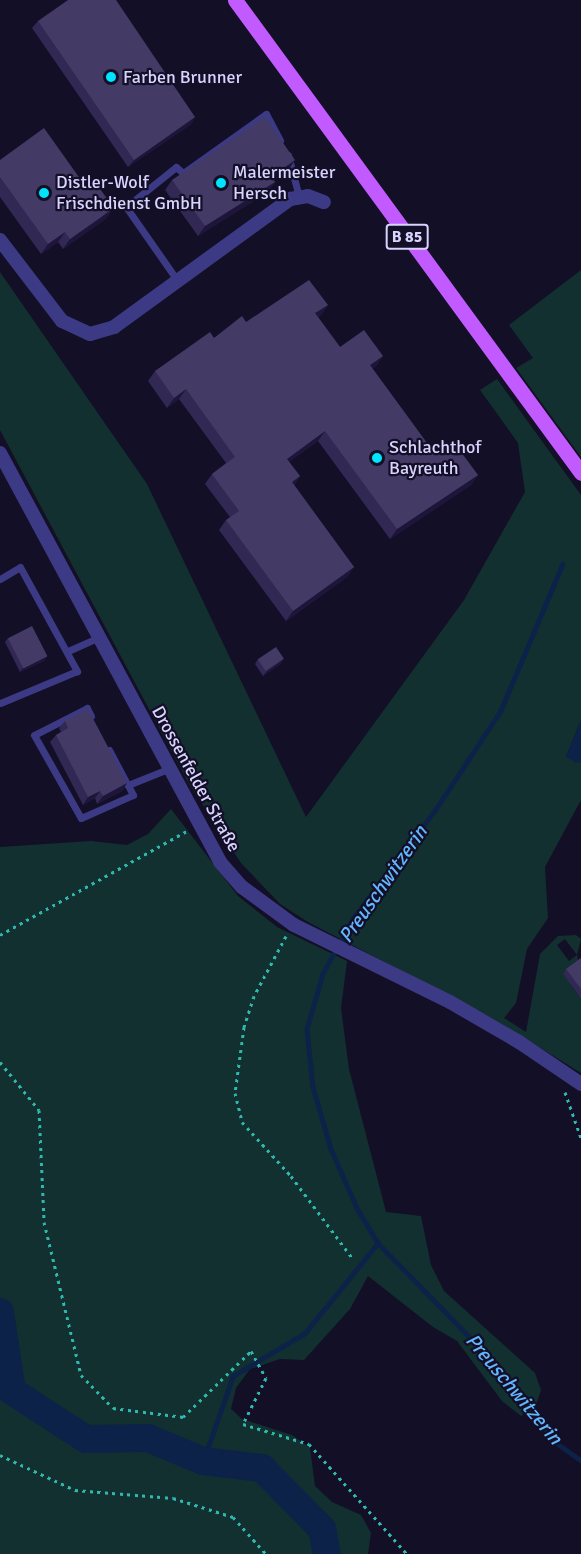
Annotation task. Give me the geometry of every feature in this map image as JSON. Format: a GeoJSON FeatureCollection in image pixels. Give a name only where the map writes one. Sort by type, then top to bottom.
{"type":"FeatureCollection","features":[{"type":"Feature","properties":{"kind":"main road","name":"B 85"},"geometry":{"type":"LineString","coordinates":[[235,0],[581,473]]}},
{"type":"Feature","properties":{"kind":"street"},"geometry":{"type":"LineString","coordinates":[[0,240],[62,321],[90,334],[114,327],[177,280],[299,197],[324,202]]}},
{"type":"Feature","properties":{"kind":"street","name":"Drossenfelder Straße"},"geometry":{"type":"LineString","coordinates":[[0,453],[220,862],[242,887],[298,927],[370,962],[511,1037],[581,1084]]}},
{"type":"Feature","properties":{"kind":"lane"},"geometry":{"type":"LineString","coordinates":[[177,280],[126,207],[176,167],[183,173],[266,114],[294,166],[299,197]]}},
{"type":"Feature","properties":{"kind":"lane"},"geometry":{"type":"LineString","coordinates":[[0,579],[20,567],[77,671],[0,703]]}},
{"type":"Feature","properties":{"kind":"lane"},"geometry":{"type":"LineString","coordinates":[[68,651],[100,636]]}},
{"type":"Feature","properties":{"kind":"lane"},"geometry":{"type":"LineString","coordinates":[[97,727],[87,708],[34,735],[81,818],[133,795],[102,736]]}},
{"type":"Feature","properties":{"kind":"lane"},"geometry":{"type":"LineString","coordinates":[[128,784],[170,768]]}},
{"type":"Feature","properties":{"kind":"path"},"geometry":{"type":"LineString","coordinates":[[0,935],[200,824]]}},
{"type":"Feature","properties":{"kind":"path"},"geometry":{"type":"LineString","coordinates":[[298,927],[255,996],[237,1060],[235,1093],[242,1122],[291,1176],[353,1259]]}},
{"type":"Feature","properties":{"kind":"path"},"geometry":{"type":"LineString","coordinates":[[0,1062],[39,1110],[44,1222],[81,1375],[113,1408],[183,1417],[251,1351],[266,1378],[243,1424],[309,1444],[407,1554]]}},
{"type":"Feature","properties":{"kind":"path"},"geometry":{"type":"LineString","coordinates":[[563,1072],[566,1100],[581,1138]]}},
{"type":"Feature","properties":{"kind":"path"},"geometry":{"type":"LineString","coordinates":[[0,1455],[75,1490],[173,1498],[233,1517],[266,1554]]}},
{"type":"Feature","properties":{"kind":"green space"},"geometry":{"type":"Polygon","coordinates":[[[581,270],[581,457],[516,368],[533,358],[509,325],[581,270]]]}},
{"type":"Feature","properties":{"kind":"green space"},"geometry":{"type":"Polygon","coordinates":[[[0,272],[147,484],[306,817],[464,600],[525,492],[518,443],[480,390],[497,379],[581,495],[581,720],[566,757],[581,762],[581,800],[545,867],[548,918],[527,949],[516,1003],[504,1018],[526,1032],[540,954],[558,936],[576,935],[581,939],[577,955],[581,975],[570,984],[581,999],[581,1073],[490,1017],[308,922],[280,904],[241,863],[189,784],[0,430],[0,272]],[[565,939],[557,945],[569,961],[577,955],[565,939]]]}},
{"type":"Feature","properties":{"kind":"green space"},"geometry":{"type":"Polygon","coordinates":[[[171,809],[238,896],[277,927],[347,961],[341,1008],[349,1069],[386,1212],[421,1216],[431,1265],[444,1291],[535,1373],[541,1390],[536,1405],[521,1416],[502,1401],[457,1341],[433,1327],[368,1276],[350,1309],[304,1360],[280,1359],[250,1369],[236,1388],[231,1409],[242,1419],[292,1435],[310,1448],[315,1486],[332,1502],[361,1515],[371,1533],[368,1554],[0,1554],[0,847],[91,841],[127,845],[148,834],[171,809]]]}},
{"type":"Feature","properties":{"kind":"water"},"geometry":{"type":"Polygon","coordinates":[[[581,720],[581,762],[577,763],[566,757],[581,720]]]}},
{"type":"Feature","properties":{"kind":"building","name":"Farben Brunner"},"geometry":{"type":"Polygon","coordinates":[[[68,0],[116,0],[195,117],[134,160],[38,21],[68,0]]]}},
{"type":"Feature","properties":{"kind":"building","name":"Malermeister Hersch"},"geometry":{"type":"Polygon","coordinates":[[[265,117],[295,160],[271,177],[275,182],[205,226],[172,180],[265,117]]]}},
{"type":"Feature","properties":{"kind":"building","name":"Distler-Wolf Frischdienst GmbH"},"geometry":{"type":"Polygon","coordinates":[[[44,128],[81,180],[89,174],[114,208],[70,239],[65,232],[48,244],[0,177],[0,160],[44,128]]]}},
{"type":"Feature","properties":{"kind":"building","name":"Schlachthof Bayreuth"},"geometry":{"type":"Polygon","coordinates":[[[309,280],[328,305],[315,313],[340,347],[364,330],[383,356],[370,365],[435,454],[453,441],[478,475],[397,529],[325,431],[287,459],[300,476],[292,482],[354,567],[293,611],[226,520],[239,511],[212,474],[235,457],[186,389],[174,398],[155,371],[210,332],[214,338],[242,316],[246,322],[309,280]]]}},
{"type":"Feature","properties":{"kind":"building"},"geometry":{"type":"Polygon","coordinates":[[[32,626],[47,656],[23,669],[8,638],[32,626]]]}},
{"type":"Feature","properties":{"kind":"building"},"geometry":{"type":"Polygon","coordinates":[[[276,647],[284,659],[266,671],[258,659],[276,647]]]}},
{"type":"Feature","properties":{"kind":"building"},"geometry":{"type":"Polygon","coordinates":[[[88,709],[127,783],[103,796],[100,791],[88,797],[56,735],[68,728],[65,721],[88,709]]]}},
{"type":"Feature","properties":{"kind":"building"},"geometry":{"type":"Polygon","coordinates":[[[581,958],[581,989],[566,969],[581,958]]]}},
{"type":"Feature","properties":{"kind":"waterway","name":"Preuschwitzerin"},"geometry":{"type":"LineString","coordinates":[[563,564],[501,711],[435,811],[353,919],[323,974],[307,1029],[313,1087],[331,1149],[357,1208],[378,1243],[502,1370],[555,1442],[581,1460]]}},
{"type":"Feature","properties":{"kind":"waterway"},"geometry":{"type":"LineString","coordinates":[[203,1461],[233,1376],[305,1333],[378,1243]]}},
{"type":"Feature","properties":{"kind":"waterway"},"geometry":{"type":"LineString","coordinates":[[0,1312],[12,1391],[86,1439],[148,1438],[203,1461],[262,1468],[322,1529],[327,1554]]}},
{"type":"Feature","properties":{"kind":"place","name":"Farben Brunner"},"geometry":{"type":"Point","coordinates":[111,77]}},
{"type":"Feature","properties":{"kind":"place","name":"Malermeister Hersch"},"geometry":{"type":"Point","coordinates":[221,183]}},
{"type":"Feature","properties":{"kind":"place","name":"Distler-Wolf Frischdienst GmbH"},"geometry":{"type":"Point","coordinates":[44,193]}},
{"type":"Feature","properties":{"kind":"place","name":"Schlachthof Bayreuth"},"geometry":{"type":"Point","coordinates":[377,458]}}]}
